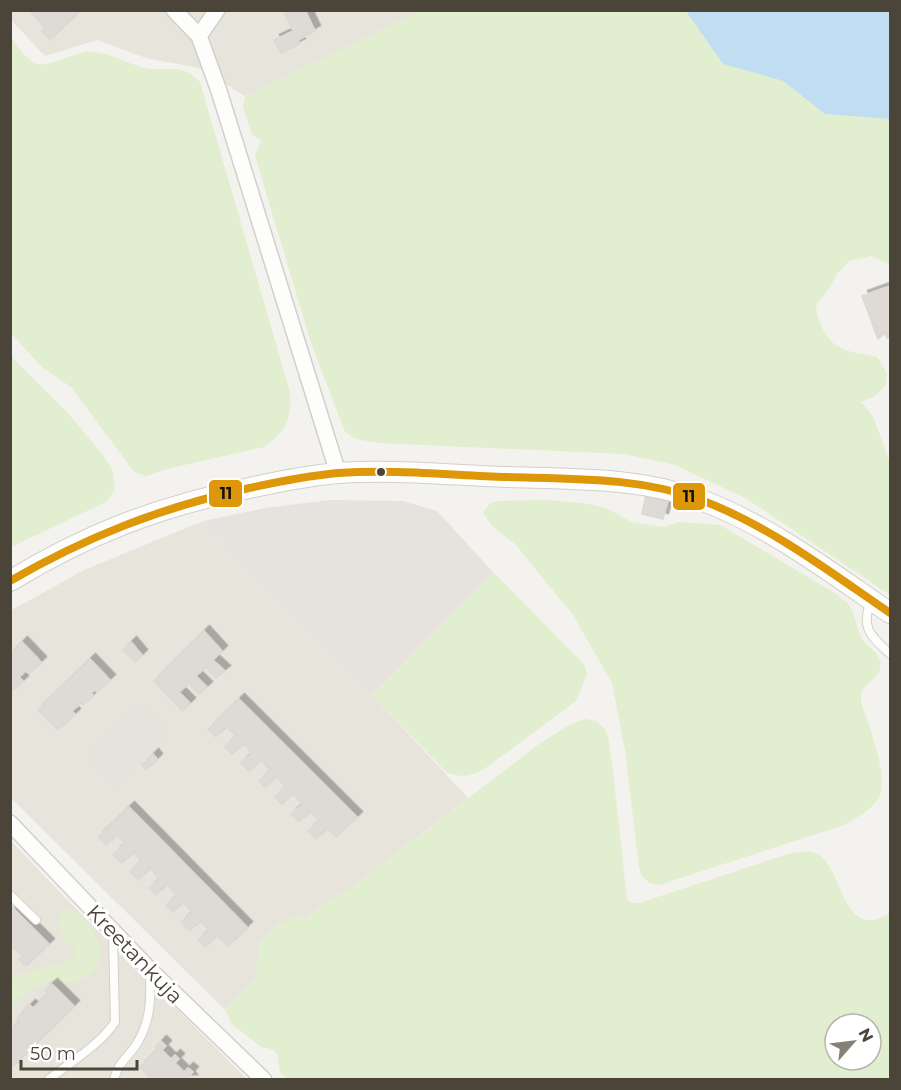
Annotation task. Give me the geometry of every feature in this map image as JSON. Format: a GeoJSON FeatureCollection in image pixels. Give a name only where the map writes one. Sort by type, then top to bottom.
{"type":"FeatureCollection","features":[{"type":"Feature","properties":{"kind":"street"},"geometry":{"type":"LineString","coordinates":[[174,10],[199,36],[219,91],[338,473]]}},
{"type":"Feature","properties":{"kind":"street"},"geometry":{"type":"LineString","coordinates":[[199,36],[217,10]]}},
{"type":"Feature","properties":{"kind":"street"},"geometry":{"type":"LineString","coordinates":[[10,580],[83,540],[142,516],[219,494],[304,477],[338,473],[406,472],[591,480],[630,483],[678,492],[723,509],[755,525],[833,573],[891,613]]}},
{"type":"Feature","properties":{"kind":"street","name":"Kreetankuja"},"geometry":{"type":"LineString","coordinates":[[10,823],[113,933],[264,1080]]}},
{"type":"Feature","properties":{"kind":"lane"},"geometry":{"type":"LineString","coordinates":[[872,600],[865,617],[867,625],[875,639],[891,654]]}},
{"type":"Feature","properties":{"kind":"lane"},"geometry":{"type":"LineString","coordinates":[[10,895],[36,920]]}},
{"type":"Feature","properties":{"kind":"lane"},"geometry":{"type":"LineString","coordinates":[[48,1080],[109,1032],[115,1022],[113,933]]}},
{"type":"Feature","properties":{"kind":"lane"},"geometry":{"type":"LineString","coordinates":[[114,1080],[122,1061],[135,1046],[148,1018],[151,1002],[150,970]]}},
{"type":"Feature","properties":{"kind":"shaded area"},"geometry":{"type":"Polygon","coordinates":[[[11,10],[422,11],[245,96],[199,68],[146,58],[97,40],[45,56],[11,20],[11,10]]]}},
{"type":"Feature","properties":{"kind":"shaded area"},"geometry":{"type":"Polygon","coordinates":[[[330,500],[403,501],[437,511],[493,572],[372,695],[203,521],[265,508],[330,500]]]}},
{"type":"Feature","properties":{"kind":"shaded area"},"geometry":{"type":"Polygon","coordinates":[[[203,521],[372,695],[468,798],[347,891],[318,907],[305,919],[300,915],[277,926],[260,942],[256,977],[225,1010],[11,798],[10,611],[84,570],[203,521]]]}},
{"type":"Feature","properties":{"kind":"shaded area"},"geometry":{"type":"Polygon","coordinates":[[[138,703],[170,736],[119,787],[86,754],[138,703]]]}},
{"type":"Feature","properties":{"kind":"shaded area"},"geometry":{"type":"Polygon","coordinates":[[[10,840],[81,914],[247,1079],[11,1079],[10,840]]]}},
{"type":"Feature","properties":{"kind":"green space"},"geometry":{"type":"Polygon","coordinates":[[[686,10],[723,64],[783,81],[825,114],[890,119],[890,265],[872,256],[849,261],[837,274],[816,305],[823,329],[834,344],[848,351],[877,357],[887,373],[885,386],[875,396],[861,402],[873,416],[890,463],[890,595],[747,499],[675,465],[624,454],[379,443],[356,439],[345,432],[311,343],[255,156],[261,140],[252,135],[243,107],[245,96],[422,11],[686,10]]]}},
{"type":"Feature","properties":{"kind":"green space"},"geometry":{"type":"Polygon","coordinates":[[[11,38],[26,57],[37,64],[47,64],[85,52],[94,52],[144,68],[184,71],[200,82],[290,392],[290,409],[286,424],[278,436],[264,447],[146,476],[134,472],[71,387],[43,368],[10,330],[11,38]]]}},
{"type":"Feature","properties":{"kind":"green space"},"geometry":{"type":"Polygon","coordinates":[[[11,356],[68,413],[102,454],[113,471],[115,490],[106,502],[11,547],[11,356]]]}},
{"type":"Feature","properties":{"kind":"green space"},"geometry":{"type":"Polygon","coordinates":[[[544,500],[584,503],[606,508],[632,522],[663,527],[680,522],[720,525],[835,593],[846,602],[853,612],[862,639],[875,652],[881,664],[878,673],[863,689],[861,698],[881,771],[881,790],[872,806],[844,825],[659,885],[650,883],[642,877],[625,750],[612,683],[573,615],[515,544],[493,527],[483,513],[490,503],[498,501],[544,500]]]}},
{"type":"Feature","properties":{"kind":"green space"},"geometry":{"type":"Polygon","coordinates":[[[493,572],[584,664],[587,674],[576,701],[487,767],[462,776],[446,772],[372,695],[493,572]]]}},
{"type":"Feature","properties":{"kind":"green space"},"geometry":{"type":"Polygon","coordinates":[[[585,719],[596,721],[604,728],[608,736],[612,763],[627,899],[631,903],[639,903],[788,854],[806,851],[816,853],[825,860],[852,911],[862,918],[874,920],[890,913],[890,1079],[287,1079],[280,1072],[277,1054],[271,1049],[261,1047],[232,1024],[225,1010],[256,977],[260,942],[277,926],[300,915],[305,919],[318,907],[347,891],[539,744],[571,724],[585,719]]]}},
{"type":"Feature","properties":{"kind":"green space"},"geometry":{"type":"Polygon","coordinates":[[[69,909],[86,921],[97,938],[100,955],[95,969],[89,975],[74,982],[49,982],[11,1003],[11,977],[61,964],[73,958],[76,949],[61,936],[59,928],[59,916],[69,909]]]}},
{"type":"Feature","properties":{"kind":"water"},"geometry":{"type":"Polygon","coordinates":[[[686,11],[890,11],[890,119],[825,114],[783,81],[723,64],[686,11]]]}},
{"type":"Feature","properties":{"kind":"building"},"geometry":{"type":"Polygon","coordinates":[[[29,10],[81,10],[50,40],[42,31],[45,28],[29,10]]]}},
{"type":"Feature","properties":{"kind":"building"},"geometry":{"type":"Polygon","coordinates":[[[283,10],[305,10],[315,31],[298,40],[300,44],[281,53],[274,40],[293,31],[283,10]]]}},
{"type":"Feature","properties":{"kind":"building"},"geometry":{"type":"Polygon","coordinates":[[[890,286],[890,336],[887,338],[886,333],[878,339],[862,296],[890,286]]]}},
{"type":"Feature","properties":{"kind":"building"},"geometry":{"type":"Polygon","coordinates":[[[646,495],[668,500],[663,519],[642,514],[646,495]]]}},
{"type":"Feature","properties":{"kind":"building"},"geometry":{"type":"Polygon","coordinates":[[[204,631],[222,651],[213,660],[225,671],[216,678],[206,667],[196,676],[207,687],[199,694],[189,684],[179,692],[190,703],[182,711],[154,681],[204,631]]]}},
{"type":"Feature","properties":{"kind":"building"},"geometry":{"type":"Polygon","coordinates":[[[22,642],[41,662],[30,673],[27,670],[19,677],[23,681],[10,693],[10,654],[22,642]]]}},
{"type":"Feature","properties":{"kind":"building"},"geometry":{"type":"Polygon","coordinates":[[[131,642],[142,655],[135,662],[123,650],[131,642]]]}},
{"type":"Feature","properties":{"kind":"building"},"geometry":{"type":"Polygon","coordinates":[[[90,659],[110,680],[97,692],[95,690],[91,693],[93,695],[83,705],[81,703],[72,711],[75,714],[58,730],[38,710],[90,659]]]}},
{"type":"Feature","properties":{"kind":"building"},"geometry":{"type":"Polygon","coordinates":[[[239,699],[357,817],[336,837],[327,828],[316,839],[308,831],[319,820],[310,811],[299,822],[291,814],[303,804],[293,794],[282,804],[275,797],[285,786],[276,776],[265,787],[259,781],[270,770],[260,760],[249,771],[241,763],[252,753],[244,744],[232,754],[225,747],[236,736],[226,726],[216,737],[208,730],[239,699]]]}},
{"type":"Feature","properties":{"kind":"building"},"geometry":{"type":"Polygon","coordinates":[[[153,754],[157,759],[146,770],[142,765],[153,754]]]}},
{"type":"Feature","properties":{"kind":"building"},"geometry":{"type":"Polygon","coordinates":[[[129,807],[247,927],[228,946],[217,936],[205,947],[198,940],[209,930],[200,921],[190,931],[181,922],[192,912],[183,902],[173,912],[166,906],[177,895],[166,884],[156,895],[149,888],[159,878],[150,868],[138,880],[130,872],[141,861],[133,852],[122,863],[113,855],[125,843],[116,835],[106,845],[98,837],[129,807]]]}},
{"type":"Feature","properties":{"kind":"building"},"geometry":{"type":"Polygon","coordinates":[[[10,905],[49,944],[26,966],[19,959],[22,956],[10,945],[10,905]]]}},
{"type":"Feature","properties":{"kind":"building"},"geometry":{"type":"Polygon","coordinates":[[[52,984],[74,1006],[10,1069],[10,1030],[20,1021],[17,1018],[30,1005],[33,1008],[48,994],[45,990],[52,984]]]}},
{"type":"Feature","properties":{"kind":"building"},"geometry":{"type":"Polygon","coordinates":[[[161,1041],[166,1046],[162,1050],[171,1059],[175,1055],[179,1059],[175,1063],[184,1072],[188,1068],[193,1072],[189,1076],[192,1080],[152,1080],[140,1067],[158,1049],[156,1046],[161,1041]]]}},
{"type":"Feature","properties":{"kind":"transit line","name":"11"},"geometry":{"type":"LineString","coordinates":[[10,581],[95,538],[183,505],[268,484],[315,476],[359,472],[401,472],[580,479],[629,483],[678,492],[726,511],[775,536],[890,613]]}}]}
